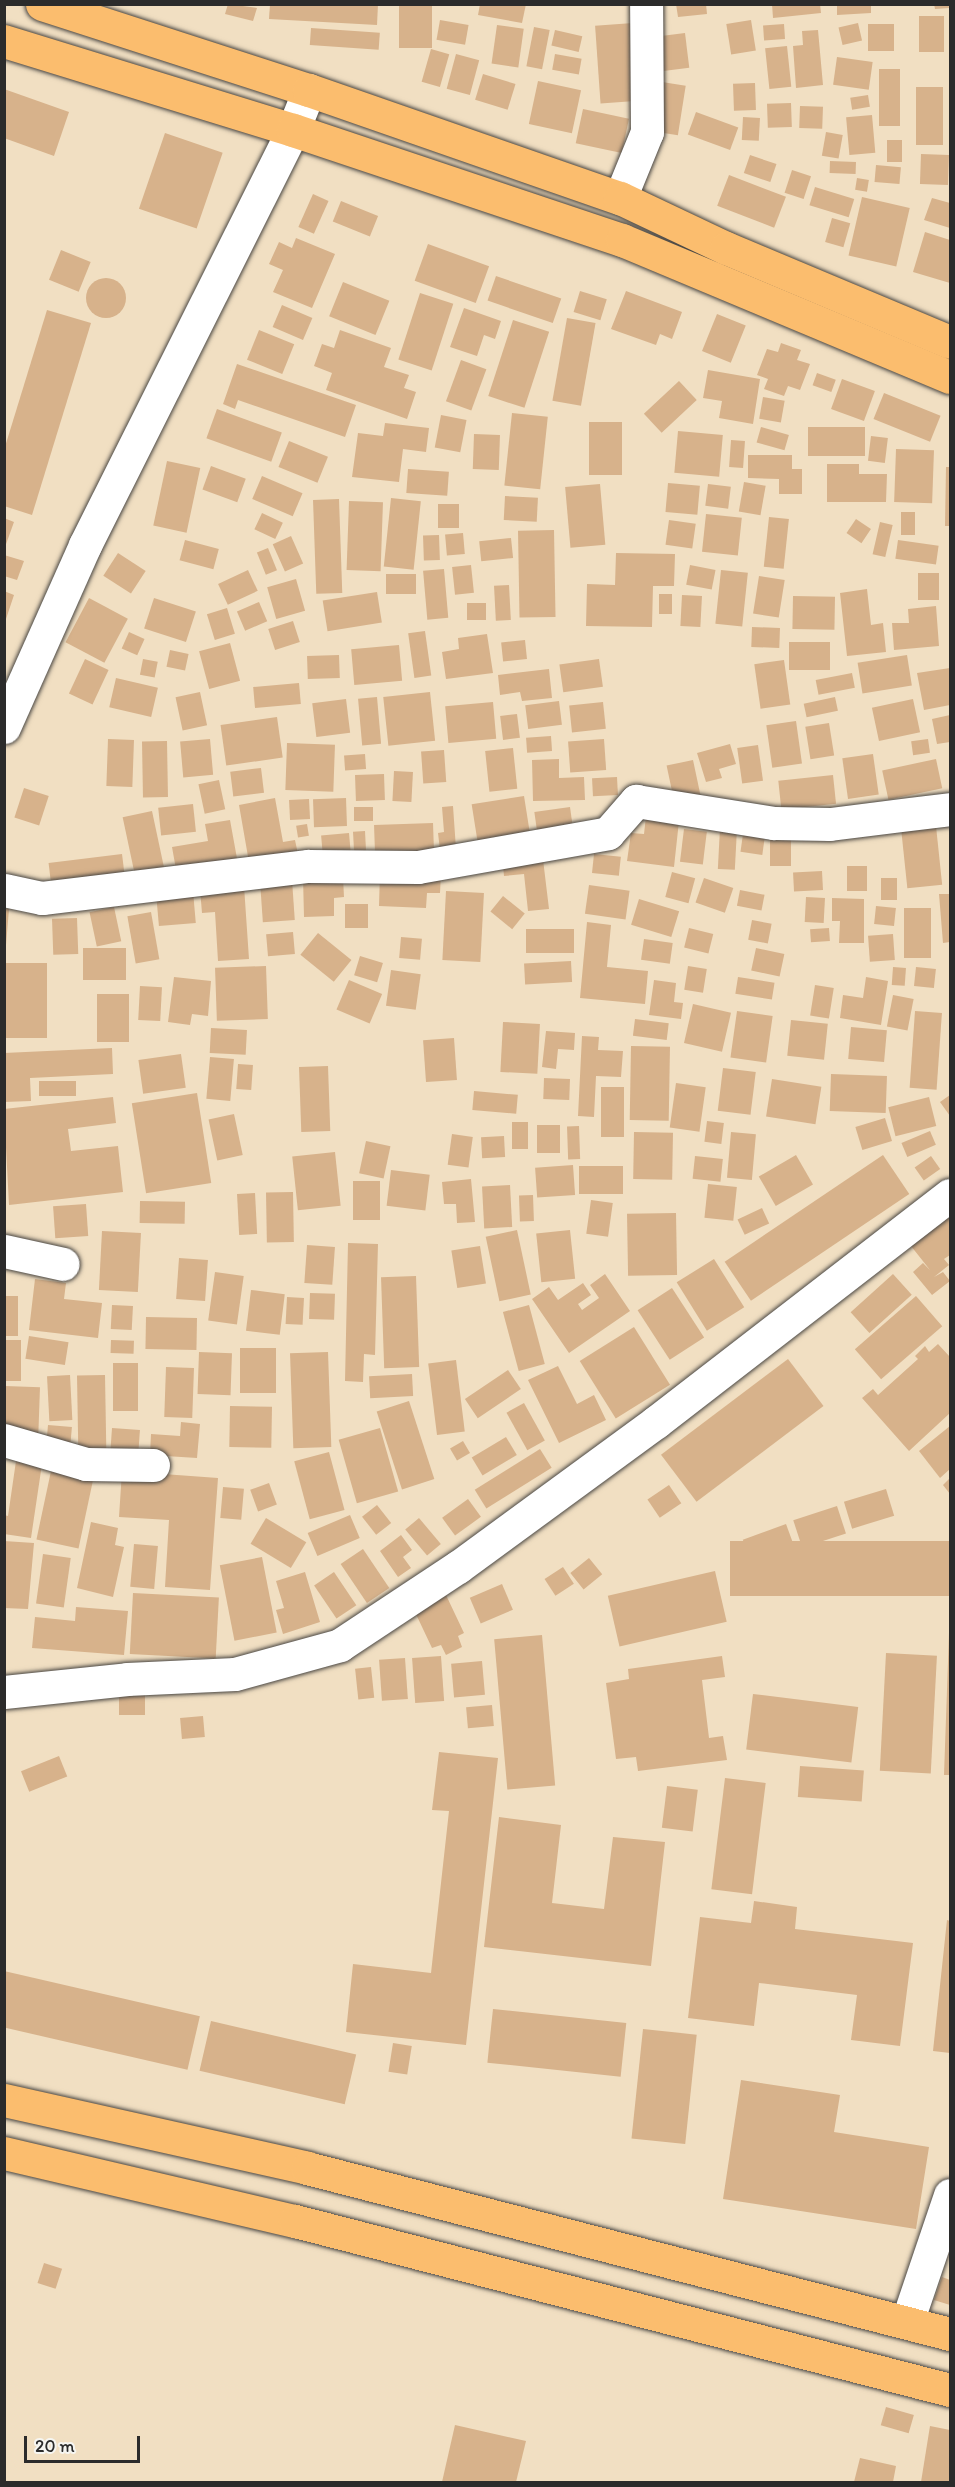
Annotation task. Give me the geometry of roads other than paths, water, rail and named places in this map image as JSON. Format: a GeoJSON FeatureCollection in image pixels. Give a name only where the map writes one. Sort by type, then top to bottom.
{"type":"FeatureCollection","features":[{"type":"Feature","properties":{"kind":"main road"},"geometry":{"type":"LineString","coordinates":[[42,4],[309,90],[620,198],[726,248],[951,342]]}},
{"type":"Feature","properties":{"kind":"main road"},"geometry":{"type":"LineString","coordinates":[[4,41],[293,130],[622,240],[951,377]]}},
{"type":"Feature","properties":{"kind":"main road"},"geometry":{"type":"LineString","coordinates":[[4,2100],[307,2168],[951,2334]]}},
{"type":"Feature","properties":{"kind":"main road"},"geometry":{"type":"LineString","coordinates":[[4,2153],[296,2221],[951,2390]]}},
{"type":"Feature","properties":{"kind":"street"},"geometry":{"type":"LineString","coordinates":[[620,198],[647,132],[646,4]]}},
{"type":"Feature","properties":{"kind":"street"},"geometry":{"type":"LineString","coordinates":[[4,727],[85,545],[293,130],[309,90]]}},
{"type":"Feature","properties":{"kind":"street"},"geometry":{"type":"LineString","coordinates":[[4,890],[42,898],[308,866],[418,867],[608,833],[636,801],[774,823],[830,824],[951,809]]}},
{"type":"Feature","properties":{"kind":"street"},"geometry":{"type":"LineString","coordinates":[[4,1692],[127,1679],[235,1674],[340,1645],[458,1568],[656,1422],[951,1195]]}},
{"type":"Feature","properties":{"kind":"street"},"geometry":{"type":"LineString","coordinates":[[4,1251],[63,1264]]}},
{"type":"Feature","properties":{"kind":"street"},"geometry":{"type":"LineString","coordinates":[[4,1440],[86,1464],[153,1465]]}},
{"type":"Feature","properties":{"kind":"street"},"geometry":{"type":"LineString","coordinates":[[907,2322],[939,2261],[951,2195]]}}]}
